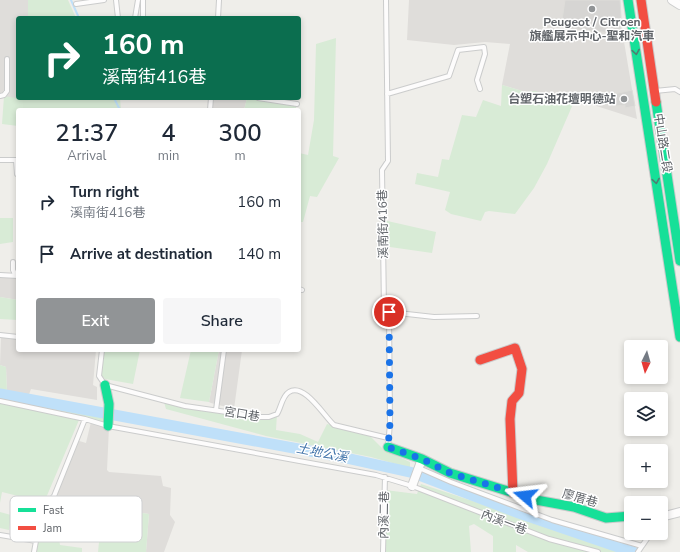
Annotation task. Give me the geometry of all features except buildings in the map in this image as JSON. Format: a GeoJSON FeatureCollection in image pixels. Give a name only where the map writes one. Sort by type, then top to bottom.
{"type":"FeatureCollection","features":[{"type":"Feature","properties":{"kind":"main road","name":"中山路二段"},"geometry":{"type":"LineString","coordinates":[[628,0],[680,337]]}},
{"type":"Feature","properties":{"kind":"main road","name":"中山路二段"},"geometry":{"type":"LineString","coordinates":[[641,0],[678,228],[680,262]]}},
{"type":"Feature","properties":{"kind":"main road"},"geometry":{"type":"LineString","coordinates":[[480,360],[515,348],[522,369],[519,393],[512,401],[510,419],[513,493]]}},
{"type":"Feature","properties":{"kind":"main road"},"geometry":{"type":"LineString","coordinates":[[105,385],[109,404],[108,422]]}},
{"type":"Feature","properties":{"kind":"main road","name":"廖厝巷"},"geometry":{"type":"LineString","coordinates":[[388,442],[450,473],[513,493],[536,500],[574,507],[606,518],[624,517]]}},
{"type":"Feature","properties":{"kind":"street"},"geometry":{"type":"LineString","coordinates":[[672,0],[680,5]]}},
{"type":"Feature","properties":{"kind":"street"},"geometry":{"type":"LineString","coordinates":[[413,484],[422,459]]}},
{"type":"Feature","properties":{"kind":"street"},"geometry":{"type":"LineString","coordinates":[[668,515],[680,512]]}},
{"type":"Feature","properties":{"kind":"lane"},"geometry":{"type":"LineString","coordinates":[[76,4],[104,0]]}},
{"type":"Feature","properties":{"kind":"lane"},"geometry":{"type":"LineString","coordinates":[[116,0],[118,16]]}},
{"type":"Feature","properties":{"kind":"lane"},"geometry":{"type":"LineString","coordinates":[[135,16],[138,0]]}},
{"type":"Feature","properties":{"kind":"lane"},"geometry":{"type":"LineString","coordinates":[[143,0],[143,16]]}},
{"type":"Feature","properties":{"kind":"lane"},"geometry":{"type":"LineString","coordinates":[[218,16],[219,0]]}},
{"type":"Feature","properties":{"kind":"lane","name":"溪南街416巷"},"geometry":{"type":"LineString","coordinates":[[386,0],[388,161],[382,170],[384,309],[389,312],[390,423],[388,442]]}},
{"type":"Feature","properties":{"kind":"lane"},"geometry":{"type":"LineString","coordinates":[[387,94],[449,76],[458,50],[484,47],[485,54],[477,80],[480,89]]}},
{"type":"Feature","properties":{"kind":"lane"},"geometry":{"type":"LineString","coordinates":[[0,96],[4,95],[6,91],[7,59]]}},
{"type":"Feature","properties":{"kind":"lane"},"geometry":{"type":"LineString","coordinates":[[655,92],[675,89],[680,92]]}},
{"type":"Feature","properties":{"kind":"lane"},"geometry":{"type":"LineString","coordinates":[[271,100],[297,104]]}},
{"type":"Feature","properties":{"kind":"lane"},"geometry":{"type":"LineString","coordinates":[[0,160],[16,160]]}},
{"type":"Feature","properties":{"kind":"lane"},"geometry":{"type":"LineString","coordinates":[[13,262],[13,270],[16,274]]}},
{"type":"Feature","properties":{"kind":"lane"},"geometry":{"type":"LineString","coordinates":[[0,275],[16,276]]}},
{"type":"Feature","properties":{"kind":"lane"},"geometry":{"type":"LineString","coordinates":[[389,312],[434,317],[477,316]]}},
{"type":"Feature","properties":{"kind":"lane"},"geometry":{"type":"LineString","coordinates":[[0,335],[16,337]]}},
{"type":"Feature","properties":{"kind":"lane"},"geometry":{"type":"LineString","coordinates":[[101,352],[99,376],[105,385]]}},
{"type":"Feature","properties":{"kind":"lane"},"geometry":{"type":"LineString","coordinates":[[216,410],[224,352]]}},
{"type":"Feature","properties":{"kind":"lane","name":"宮口巷"},"geometry":{"type":"LineString","coordinates":[[105,385],[185,406],[269,418],[277,414],[285,396],[293,390],[306,393],[327,419],[334,425],[388,442]]}},
{"type":"Feature","properties":{"kind":"lane","name":"內溪一巷"},"geometry":{"type":"LineString","coordinates":[[0,401],[413,484],[542,536],[598,552]]}},
{"type":"Feature","properties":{"kind":"lane"},"geometry":{"type":"LineString","coordinates":[[53,496],[85,419]]}},
{"type":"Feature","properties":{"kind":"lane"},"geometry":{"type":"LineString","coordinates":[[419,468],[458,485],[552,520],[642,546]]}},
{"type":"Feature","properties":{"kind":"lane","name":"內溪二巷"},"geometry":{"type":"LineString","coordinates":[[383,552],[384,477]]}},
{"type":"Feature","properties":{"kind":"lane"},"geometry":{"type":"LineString","coordinates":[[0,535],[10,537]]}},
{"type":"Feature","properties":{"kind":"lane"},"geometry":{"type":"LineString","coordinates":[[638,552],[646,540]]}},
{"type":"Feature","properties":{"kind":"lane"},"geometry":{"type":"LineString","coordinates":[[34,552],[36,542]]}},
{"type":"Feature","properties":{"kind":"shaded area"},"geometry":{"type":"Polygon","coordinates":[[[0,0],[28,0],[28,16],[16,16],[16,99],[0,96],[0,0]]]}},
{"type":"Feature","properties":{"kind":"shaded area"},"geometry":{"type":"Polygon","coordinates":[[[409,0],[617,0],[637,119],[584,102],[575,101],[573,104],[535,92],[526,92],[502,85],[510,44],[485,42],[454,45],[407,40],[409,0]]]}},
{"type":"Feature","properties":{"kind":"shaded area"},"geometry":{"type":"Polygon","coordinates":[[[210,100],[246,100],[244,108],[209,108],[210,100]]]}},
{"type":"Feature","properties":{"kind":"shaded area"},"geometry":{"type":"Polygon","coordinates":[[[0,275],[16,276],[16,300],[0,297],[0,275]]]}},
{"type":"Feature","properties":{"kind":"shaded area"},"geometry":{"type":"Polygon","coordinates":[[[1,336],[16,338],[16,352],[96,352],[93,385],[97,387],[97,400],[31,389],[28,397],[7,392],[6,367],[0,365],[1,336]]]}},
{"type":"Feature","properties":{"kind":"shaded area"},"geometry":{"type":"Polygon","coordinates":[[[219,352],[242,352],[234,409],[209,402],[219,352]]]}},
{"type":"Feature","properties":{"kind":"shaded area"},"geometry":{"type":"Polygon","coordinates":[[[91,422],[109,427],[107,470],[109,472],[161,476],[163,486],[171,488],[170,515],[175,522],[164,552],[146,552],[149,514],[142,513],[142,496],[54,496],[76,440],[86,443],[91,422]]]}},
{"type":"Feature","properties":{"kind":"green space"},"geometry":{"type":"Polygon","coordinates":[[[28,0],[68,0],[75,16],[28,16],[28,0]]]}},
{"type":"Feature","properties":{"kind":"green space"},"geometry":{"type":"Polygon","coordinates":[[[336,38],[333,156],[339,158],[317,197],[310,196],[303,222],[301,222],[301,153],[308,155],[314,120],[316,44],[336,38]]]}},
{"type":"Feature","properties":{"kind":"green space"},"geometry":{"type":"Polygon","coordinates":[[[502,85],[526,92],[535,91],[573,104],[547,164],[534,188],[515,214],[489,211],[485,212],[481,221],[451,214],[445,210],[450,192],[415,184],[417,173],[438,177],[442,159],[449,160],[462,115],[476,117],[483,100],[501,106],[502,85]]]}},
{"type":"Feature","properties":{"kind":"green space"},"geometry":{"type":"Polygon","coordinates":[[[4,96],[16,98],[16,100],[120,100],[121,108],[16,108],[16,126],[2,124],[4,96]]]}},
{"type":"Feature","properties":{"kind":"green space"},"geometry":{"type":"Polygon","coordinates":[[[246,100],[273,100],[296,103],[296,108],[244,108],[246,100]]]}},
{"type":"Feature","properties":{"kind":"green space"},"geometry":{"type":"Polygon","coordinates":[[[0,218],[13,218],[13,242],[0,244],[0,218]]]}},
{"type":"Feature","properties":{"kind":"green space"},"geometry":{"type":"Polygon","coordinates":[[[383,220],[436,232],[432,253],[383,246],[383,220]]]}},
{"type":"Feature","properties":{"kind":"green space"},"geometry":{"type":"Polygon","coordinates":[[[0,297],[16,300],[16,320],[0,319],[0,297]]]}},
{"type":"Feature","properties":{"kind":"green space"},"geometry":{"type":"Polygon","coordinates":[[[101,352],[140,352],[133,384],[105,379],[100,374],[101,352]]]}},
{"type":"Feature","properties":{"kind":"green space"},"geometry":{"type":"Polygon","coordinates":[[[191,352],[219,352],[209,402],[180,398],[191,352]]]}},
{"type":"Feature","properties":{"kind":"green space"},"geometry":{"type":"Polygon","coordinates":[[[0,365],[6,367],[7,392],[103,415],[102,425],[79,420],[47,496],[18,496],[2,492],[0,503],[0,365]]]}},
{"type":"Feature","properties":{"kind":"green space"},"geometry":{"type":"Polygon","coordinates":[[[164,402],[261,420],[268,420],[277,414],[276,430],[300,434],[318,442],[327,424],[364,433],[371,437],[384,450],[410,462],[410,468],[371,457],[266,436],[166,409],[164,402]]]}},
{"type":"Feature","properties":{"kind":"green space"},"geometry":{"type":"Polygon","coordinates":[[[421,484],[579,536],[617,552],[528,552],[516,545],[516,552],[493,552],[493,536],[474,524],[469,526],[471,552],[383,552],[385,490],[417,494],[421,484]]]}},
{"type":"Feature","properties":{"kind":"green space"},"geometry":{"type":"Polygon","coordinates":[[[0,512],[10,515],[9,530],[0,528],[0,512]]]}},
{"type":"Feature","properties":{"kind":"green space"},"geometry":{"type":"Polygon","coordinates":[[[142,513],[149,514],[146,552],[98,552],[99,542],[142,542],[142,513]]]}},
{"type":"Feature","properties":{"kind":"green space"},"geometry":{"type":"Polygon","coordinates":[[[38,542],[60,542],[60,545],[82,548],[82,552],[35,552],[38,542]]]}},
{"type":"Feature","properties":{"kind":"waterway"},"geometry":{"type":"LineString","coordinates":[[71,0],[78,16]]}},
{"type":"Feature","properties":{"kind":"waterway"},"geometry":{"type":"LineString","coordinates":[[115,100],[119,108]]}},
{"type":"Feature","properties":{"kind":"waterway","name":"土地公溪"},"geometry":{"type":"LineString","coordinates":[[0,394],[337,456],[414,473],[519,513],[633,552]]}},
{"type":"Feature","properties":{"kind":"traffic: fast"},"geometry":{"type":"LineString","coordinates":[[628,0],[680,337]]}},
{"type":"Feature","properties":{"kind":"traffic: fast"},"geometry":{"type":"LineString","coordinates":[[656,102],[680,261]]}},
{"type":"Feature","properties":{"kind":"traffic: fast"},"geometry":{"type":"LineString","coordinates":[[105,385],[109,404],[108,426]]}},
{"type":"Feature","properties":{"kind":"traffic: fast"},"geometry":{"type":"LineString","coordinates":[[388,447],[422,459],[450,473],[536,500],[574,507],[606,518],[624,517]]}},
{"type":"Feature","properties":{"kind":"traffic: jam"},"geometry":{"type":"LineString","coordinates":[[641,0],[656,102]]}},
{"type":"Feature","properties":{"kind":"traffic: jam"},"geometry":{"type":"LineString","coordinates":[[480,360],[515,348],[522,369],[519,393],[512,401],[510,419],[513,493]]}},
{"type":"Feature","properties":{"kind":"place","name":"Peugeot / Citroen 旗艦展示中心-聖和汽車"},"geometry":{"type":"Point","coordinates":[592,9]}},
{"type":"Feature","properties":{"kind":"place","name":"台塑石油花壇明德站"},"geometry":{"type":"Point","coordinates":[624,99]}},
{"type":"Feature","properties":{"kind":"route"},"geometry":{"type":"LineString","coordinates":[[389,312],[390,423],[388,447],[422,459],[450,473],[525,496]]}}]}
